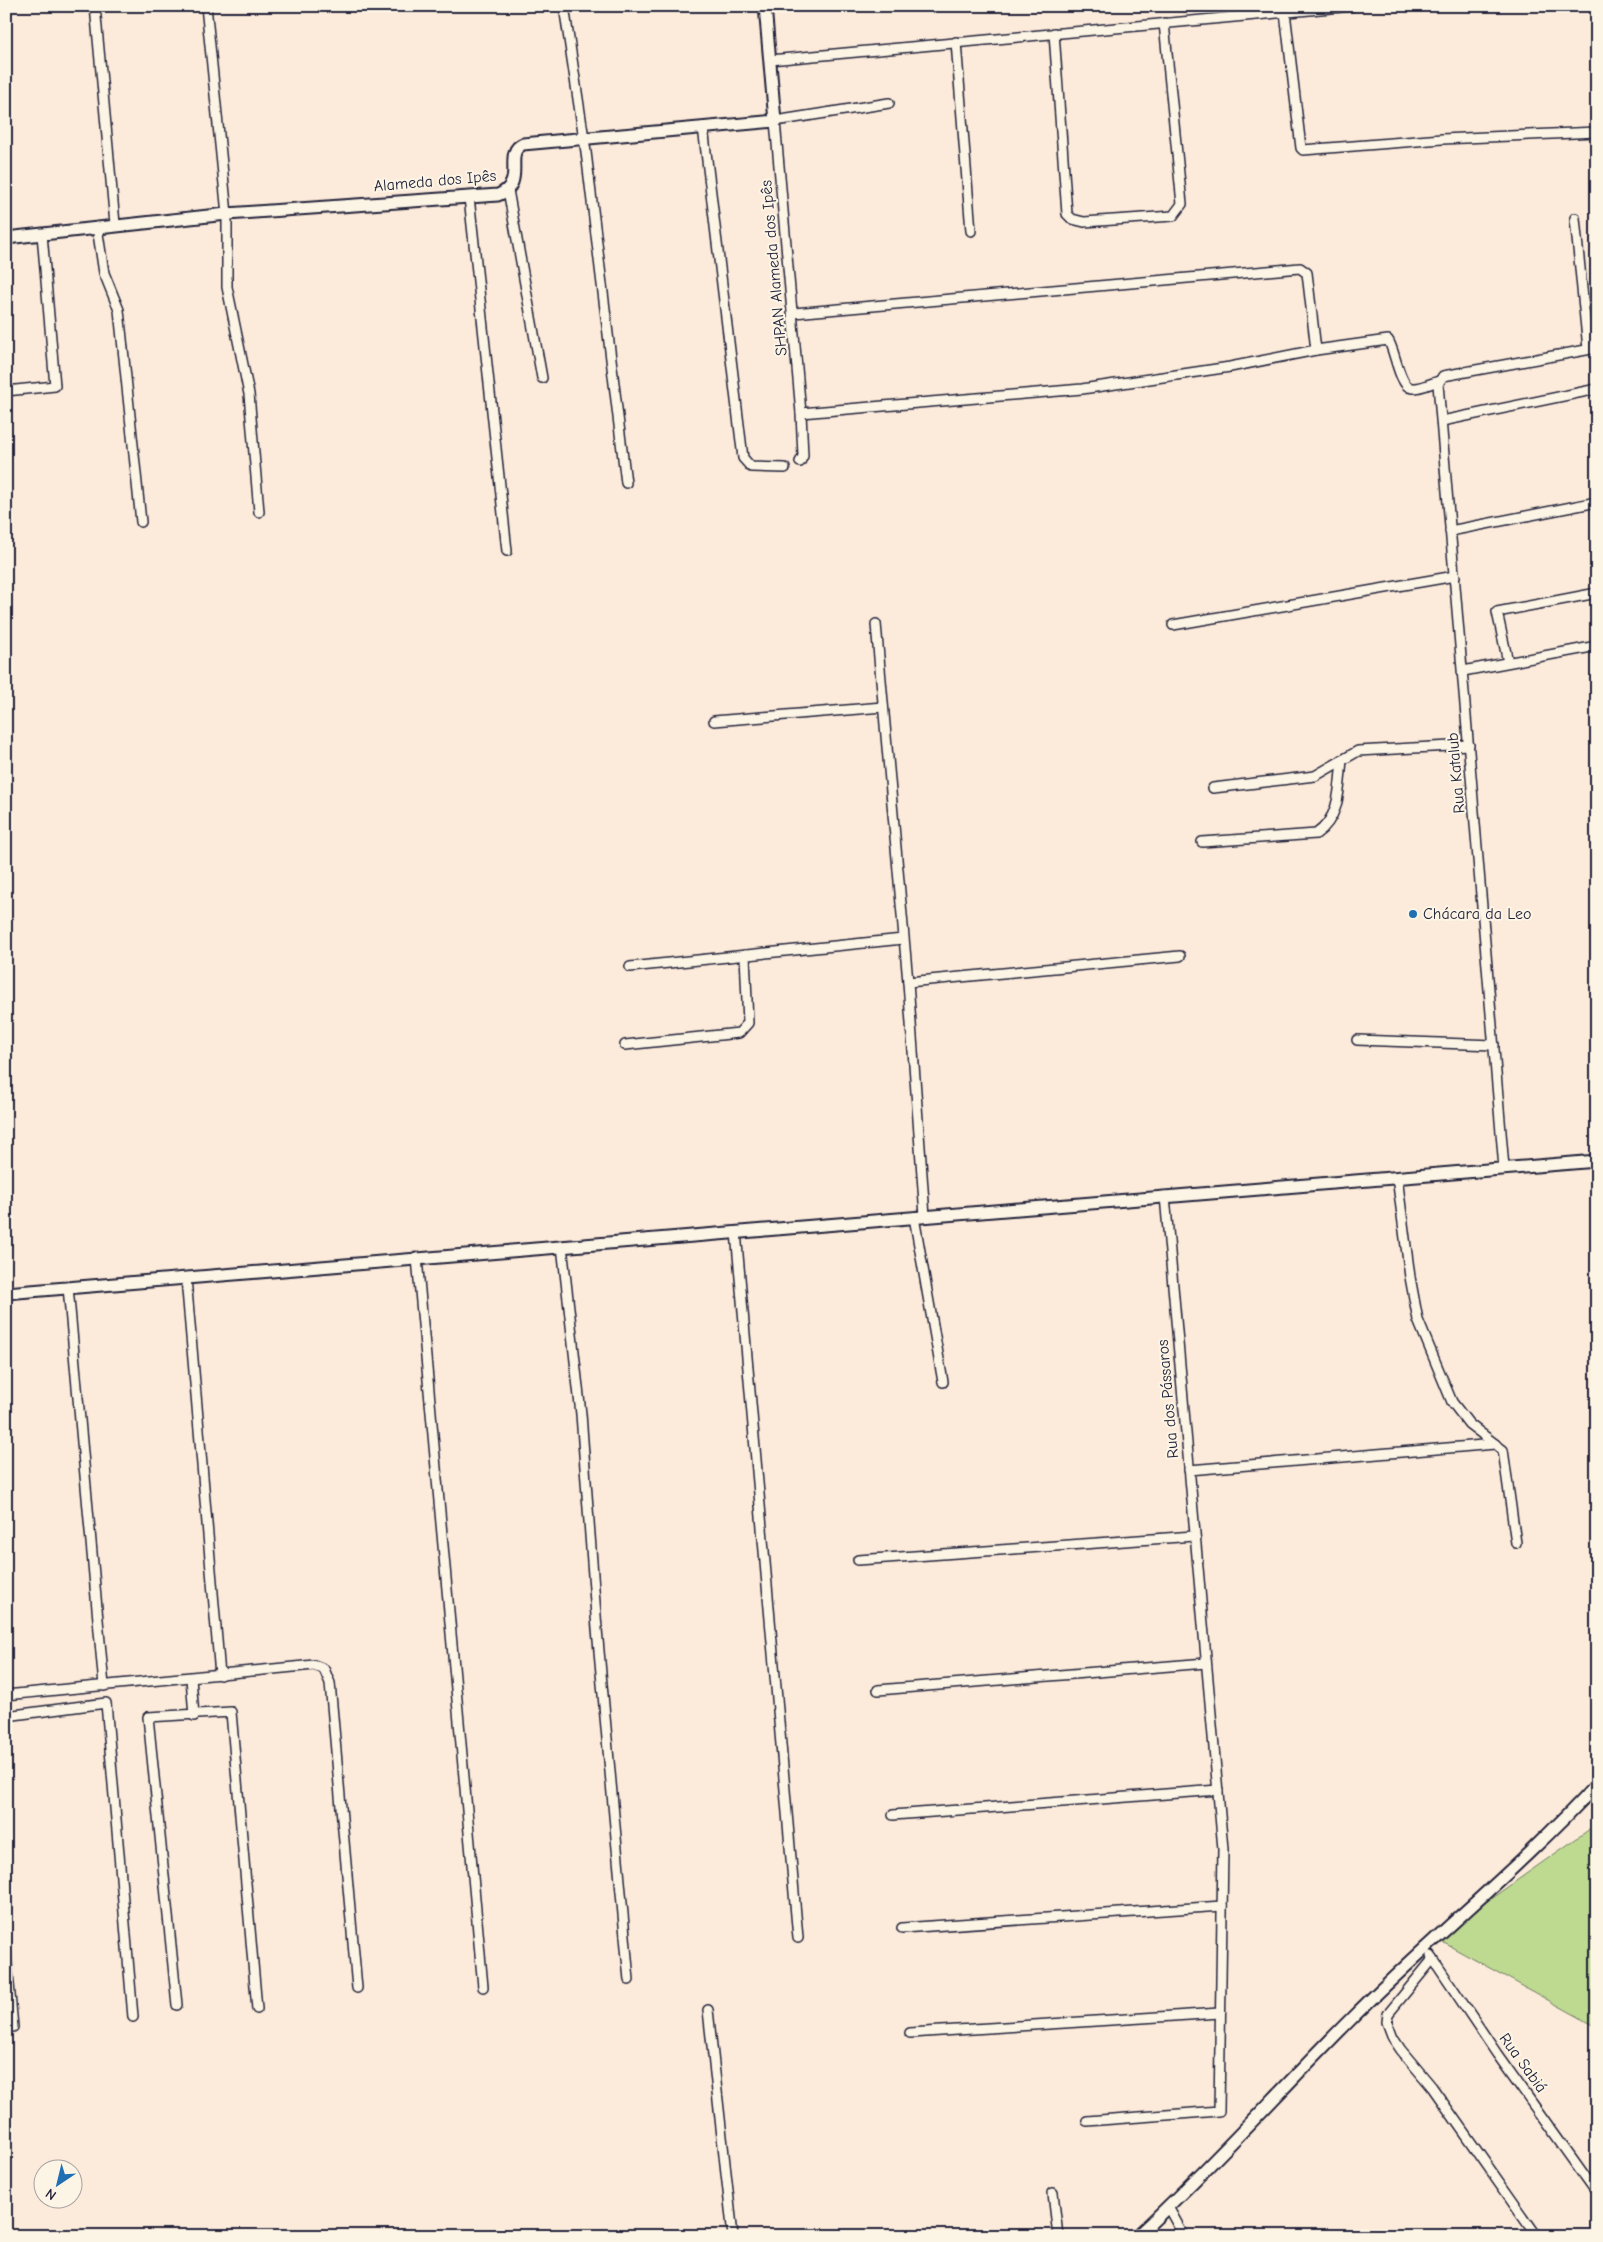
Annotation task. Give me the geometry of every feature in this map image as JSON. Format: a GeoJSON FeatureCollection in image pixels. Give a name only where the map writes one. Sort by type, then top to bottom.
{"type":"FeatureCollection","features":[{"type":"Feature","properties":{"kind":"main road"},"geometry":{"type":"LineString","coordinates":[[765,6],[775,121]]}},
{"type":"Feature","properties":{"kind":"main road","name":"Alameda dos Ipês"},"geometry":{"type":"LineString","coordinates":[[6,238],[115,224],[226,214],[498,195],[508,190],[514,181],[514,153],[520,145],[775,121]]}},
{"type":"Feature","properties":{"kind":"main road"},"geometry":{"type":"LineString","coordinates":[[6,1293],[1597,1161]]}},
{"type":"Feature","properties":{"kind":"main road"},"geometry":{"type":"LineString","coordinates":[[1137,2236],[1168,2207],[1351,2019],[1426,1947],[1478,1902],[1572,1811],[1597,1784]]}},
{"type":"Feature","properties":{"kind":"street"},"geometry":{"type":"LineString","coordinates":[[95,6],[115,224]]}},
{"type":"Feature","properties":{"kind":"street"},"geometry":{"type":"LineString","coordinates":[[206,6],[226,214],[227,287],[249,394],[259,512]]}},
{"type":"Feature","properties":{"kind":"street"},"geometry":{"type":"LineString","coordinates":[[564,6],[584,138],[626,483]]}},
{"type":"Feature","properties":{"kind":"street"},"geometry":{"type":"LineString","coordinates":[[770,60],[1352,6]]}},
{"type":"Feature","properties":{"kind":"street"},"geometry":{"type":"LineString","coordinates":[[1285,12],[1301,148],[1303,150],[1442,139],[1597,132]]}},
{"type":"Feature","properties":{"kind":"street"},"geometry":{"type":"LineString","coordinates":[[1054,33],[1067,214],[1072,219],[1084,222],[1173,216],[1182,204],[1164,23]]}},
{"type":"Feature","properties":{"kind":"street"},"geometry":{"type":"LineString","coordinates":[[956,42],[972,231]]}},
{"type":"Feature","properties":{"kind":"street"},"geometry":{"type":"LineString","coordinates":[[775,121],[889,103]]}},
{"type":"Feature","properties":{"kind":"street","name":"SHPAN Alameda dos Ipês"},"geometry":{"type":"LineString","coordinates":[[775,121],[794,313],[803,456],[800,462]]}},
{"type":"Feature","properties":{"kind":"street"},"geometry":{"type":"LineString","coordinates":[[703,127],[743,458],[751,467],[785,468]]}},
{"type":"Feature","properties":{"kind":"street"},"geometry":{"type":"LineString","coordinates":[[508,190],[542,378]]}},
{"type":"Feature","properties":{"kind":"street"},"geometry":{"type":"LineString","coordinates":[[469,197],[507,551]]}},
{"type":"Feature","properties":{"kind":"street"},"geometry":{"type":"LineString","coordinates":[[801,413],[1082,389],[1230,367],[1316,350],[1388,340],[1400,375],[1408,387],[1413,389],[1441,379],[1592,348],[1575,218]]}},
{"type":"Feature","properties":{"kind":"street"},"geometry":{"type":"LineString","coordinates":[[97,226],[104,274],[119,310],[141,522]]}},
{"type":"Feature","properties":{"kind":"street"},"geometry":{"type":"LineString","coordinates":[[6,391],[55,386],[42,234]]}},
{"type":"Feature","properties":{"kind":"street"},"geometry":{"type":"LineString","coordinates":[[794,313],[1300,268],[1307,273],[1316,350]]}},
{"type":"Feature","properties":{"kind":"street","name":"Rua Katalub"},"geometry":{"type":"LineString","coordinates":[[1441,379],[1438,388],[1504,1168]]}},
{"type":"Feature","properties":{"kind":"street"},"geometry":{"type":"LineString","coordinates":[[1442,421],[1597,388]]}},
{"type":"Feature","properties":{"kind":"street"},"geometry":{"type":"LineString","coordinates":[[1450,531],[1597,502]]}},
{"type":"Feature","properties":{"kind":"street"},"geometry":{"type":"LineString","coordinates":[[1173,625],[1455,576]]}},
{"type":"Feature","properties":{"kind":"street"},"geometry":{"type":"LineString","coordinates":[[1508,662],[1497,612],[1597,593]]}},
{"type":"Feature","properties":{"kind":"street"},"geometry":{"type":"LineString","coordinates":[[876,624],[908,982],[920,1216],[942,1382]]}},
{"type":"Feature","properties":{"kind":"street"},"geometry":{"type":"LineString","coordinates":[[1463,671],[1597,646]]}},
{"type":"Feature","properties":{"kind":"street"},"geometry":{"type":"LineString","coordinates":[[714,721],[883,707]]}},
{"type":"Feature","properties":{"kind":"street"},"geometry":{"type":"LineString","coordinates":[[1212,788],[1315,776],[1358,751],[1469,745]]}},
{"type":"Feature","properties":{"kind":"street"},"geometry":{"type":"LineString","coordinates":[[1202,842],[1316,834],[1325,828],[1338,807],[1342,760]]}},
{"type":"Feature","properties":{"kind":"street"},"geometry":{"type":"LineString","coordinates":[[630,967],[903,939]]}},
{"type":"Feature","properties":{"kind":"street"},"geometry":{"type":"LineString","coordinates":[[625,1044],[739,1033],[745,1030],[748,1023],[745,955]]}},
{"type":"Feature","properties":{"kind":"street"},"geometry":{"type":"LineString","coordinates":[[908,982],[1180,956]]}},
{"type":"Feature","properties":{"kind":"street"},"geometry":{"type":"LineString","coordinates":[[1357,1040],[1494,1046]]}},
{"type":"Feature","properties":{"kind":"street"},"geometry":{"type":"LineString","coordinates":[[1397,1177],[1410,1277],[1418,1320],[1452,1402],[1469,1424],[1503,1450],[1516,1543]]}},
{"type":"Feature","properties":{"kind":"street","name":"Rua dos Pássaros"},"geometry":{"type":"LineString","coordinates":[[1087,2121],[1219,2111],[1223,1849],[1165,1196]]}},
{"type":"Feature","properties":{"kind":"street"},"geometry":{"type":"LineString","coordinates":[[736,1232],[798,1938]]}},
{"type":"Feature","properties":{"kind":"street"},"geometry":{"type":"LineString","coordinates":[[562,1246],[581,1414],[597,1629],[629,1980]]}},
{"type":"Feature","properties":{"kind":"street"},"geometry":{"type":"LineString","coordinates":[[417,1258],[483,1987]]}},
{"type":"Feature","properties":{"kind":"street"},"geometry":{"type":"LineString","coordinates":[[186,1278],[220,1675]]}},
{"type":"Feature","properties":{"kind":"street"},"geometry":{"type":"LineString","coordinates":[[68,1287],[104,1686]]}},
{"type":"Feature","properties":{"kind":"street"},"geometry":{"type":"LineString","coordinates":[[1189,1470],[1495,1444]]}},
{"type":"Feature","properties":{"kind":"street"},"geometry":{"type":"LineString","coordinates":[[858,1560],[1194,1536]]}},
{"type":"Feature","properties":{"kind":"street"},"geometry":{"type":"LineString","coordinates":[[878,1690],[1206,1663]]}},
{"type":"Feature","properties":{"kind":"street"},"geometry":{"type":"LineString","coordinates":[[6,1695],[314,1665],[324,1669],[328,1674],[357,1988]]}},
{"type":"Feature","properties":{"kind":"street"},"geometry":{"type":"LineString","coordinates":[[190,1678],[194,1716]]}},
{"type":"Feature","properties":{"kind":"street"},"geometry":{"type":"LineString","coordinates":[[6,1716],[106,1703],[133,2017]]}},
{"type":"Feature","properties":{"kind":"street"},"geometry":{"type":"LineString","coordinates":[[177,2005],[148,1717],[194,1716],[231,1712],[257,2009]]}},
{"type":"Feature","properties":{"kind":"street"},"geometry":{"type":"LineString","coordinates":[[893,1815],[1218,1790]]}},
{"type":"Feature","properties":{"kind":"street"},"geometry":{"type":"LineString","coordinates":[[902,1928],[1222,1906]]}},
{"type":"Feature","properties":{"kind":"street","name":"Rua Sabiá"},"geometry":{"type":"LineString","coordinates":[[1426,1947],[1497,2054],[1597,2194]]}},
{"type":"Feature","properties":{"kind":"street"},"geometry":{"type":"LineString","coordinates":[[6,1951],[13,2026]]}},
{"type":"Feature","properties":{"kind":"street"},"geometry":{"type":"LineString","coordinates":[[1433,1959],[1388,2014],[1387,2022],[1393,2038],[1432,2087],[1537,2236]]}},
{"type":"Feature","properties":{"kind":"street"},"geometry":{"type":"LineString","coordinates":[[708,2010],[733,2236]]}},
{"type":"Feature","properties":{"kind":"street"},"geometry":{"type":"LineString","coordinates":[[910,2033],[1220,2013]]}},
{"type":"Feature","properties":{"kind":"street"},"geometry":{"type":"LineString","coordinates":[[1053,2193],[1058,2236]]}},
{"type":"Feature","properties":{"kind":"street"},"geometry":{"type":"LineString","coordinates":[[1168,2207],[1184,2236]]}},
{"type":"Feature","properties":{"kind":"green space"},"geometry":{"type":"Polygon","coordinates":[[[1597,1824],[1597,2027],[1435,1938],[1597,1824]]]}},
{"type":"Feature","properties":{"kind":"place","name":"Chácara da Leo"},"geometry":{"type":"Point","coordinates":[1413,914]}}]}
